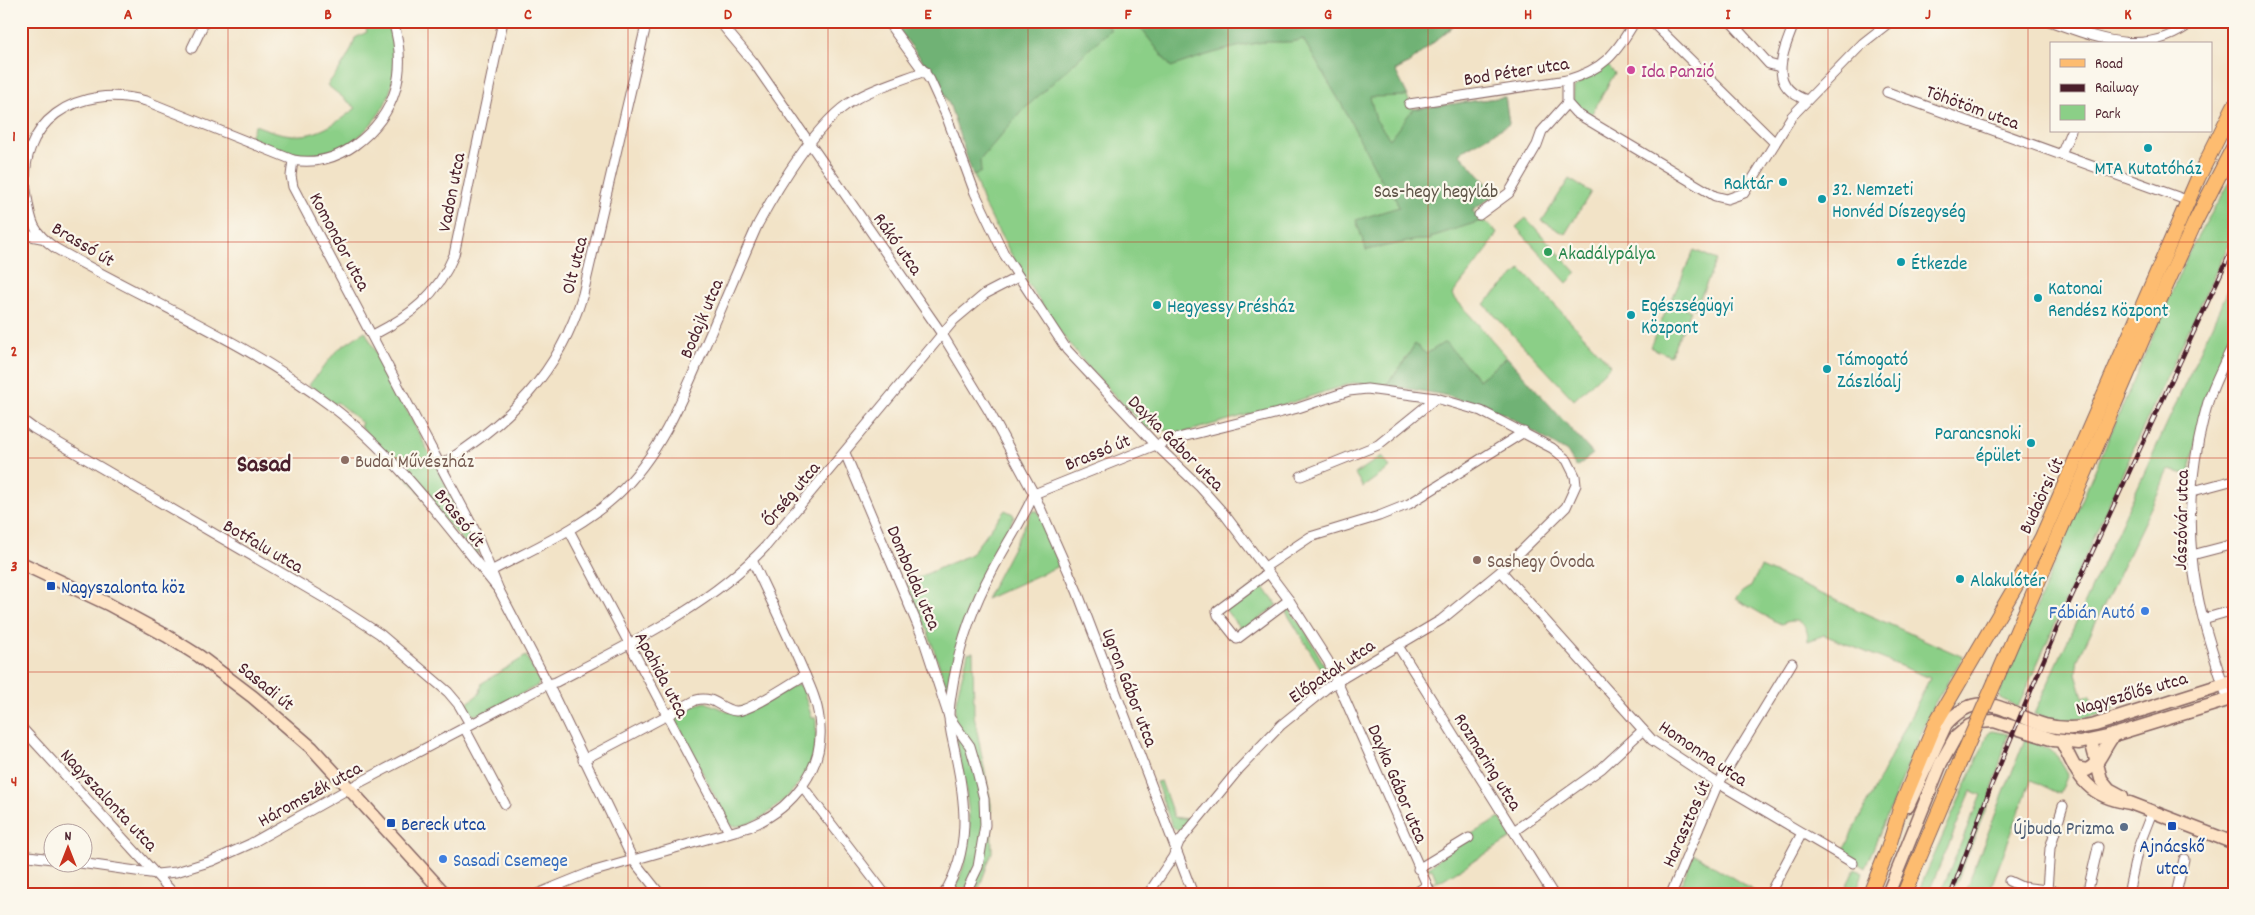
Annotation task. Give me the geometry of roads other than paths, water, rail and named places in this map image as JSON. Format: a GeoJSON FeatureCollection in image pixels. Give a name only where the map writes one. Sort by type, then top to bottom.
{"type":"FeatureCollection","features":[{"type":"Feature","properties":{"kind":"main road","name":"Budaörsi út"},"geometry":{"type":"LineString","coordinates":[[1870,894],[1888,850],[1900,808],[1936,722],[2042,537],[2189,201],[2234,106]]}},
{"type":"Feature","properties":{"kind":"main road","name":"Budaörsi út"},"geometry":{"type":"LineString","coordinates":[[1904,894],[2159,301],[2234,146]]}},
{"type":"Feature","properties":{"kind":"main road","name":"Sasadi út"},"geometry":{"type":"LineString","coordinates":[[21,563],[142,621],[199,656],[286,724],[322,758],[445,894]]}},
{"type":"Feature","properties":{"kind":"main road","name":"Nagyszőlős utca"},"geometry":{"type":"LineString","coordinates":[[1888,850],[1946,724],[1966,706],[1985,703],[2046,725],[2067,728],[2086,727],[2228,683]]}},
{"type":"Feature","properties":{"kind":"main road","name":"Nagyszőlős utca"},"geometry":{"type":"LineString","coordinates":[[1888,894],[1949,748],[1961,731],[1979,722],[1987,721],[2004,723],[2062,742],[2091,741],[2231,699]]}},
{"type":"Feature","properties":{"kind":"main road"},"geometry":{"type":"LineString","coordinates":[[2067,728],[2091,741],[2104,784],[2130,803],[2234,843]]}},
{"type":"Feature","properties":{"kind":"main road"},"geometry":{"type":"LineString","coordinates":[[2074,768],[2087,770],[2097,764],[2106,745],[2114,735]]}},
{"type":"Feature","properties":{"kind":"main road"},"geometry":{"type":"LineString","coordinates":[[2062,742],[2082,781],[2095,792],[2115,801],[2130,803]]}},
{"type":"Feature","properties":{"kind":"street"},"geometry":{"type":"LineString","coordinates":[[192,48],[205,21]]}},
{"type":"Feature","properties":{"kind":"street","name":"Brassó út"},"geometry":{"type":"LineString","coordinates":[[393,21],[399,47],[399,76],[390,106],[382,120],[361,141],[336,156],[314,161],[293,160],[146,101],[122,96],[99,96],[61,110],[42,126],[30,146],[26,166],[26,190],[31,222],[41,238],[74,260],[248,350],[331,406],[370,440],[402,473],[499,590]]}},
{"type":"Feature","properties":{"kind":"street","name":"Vadon utca"},"geometry":{"type":"LineString","coordinates":[[373,336],[416,309],[435,288],[452,260],[503,21]]}},
{"type":"Feature","properties":{"kind":"street","name":"Olt utca"},"geometry":{"type":"LineString","coordinates":[[441,466],[487,435],[520,404],[547,370],[568,336],[583,294],[647,21]]}},
{"type":"Feature","properties":{"kind":"street","name":"Rákó utca"},"geometry":{"type":"LineString","coordinates":[[719,21],[754,62],[942,334],[990,413],[1034,494]]}},
{"type":"Feature","properties":{"kind":"street","name":"Dayka Gábor utca"},"geometry":{"type":"LineString","coordinates":[[887,21],[925,71],[938,94],[982,210],[1018,277],[1068,350],[1156,445],[1214,501],[1289,600],[1322,650],[1428,890]]}},
{"type":"Feature","properties":{"kind":"street","name":"Bod Péter utca"},"geometry":{"type":"LineString","coordinates":[[1409,104],[1567,80],[1586,74],[1606,61],[1622,44],[1635,21]]}},
{"type":"Feature","properties":{"kind":"street"},"geometry":{"type":"LineString","coordinates":[[1651,21],[1774,142]]}},
{"type":"Feature","properties":{"kind":"street"},"geometry":{"type":"LineString","coordinates":[[1730,21],[1769,64],[1780,67]]}},
{"type":"Feature","properties":{"kind":"street"},"geometry":{"type":"LineString","coordinates":[[1796,21],[1780,67],[1783,82],[1790,92],[1807,100]]}},
{"type":"Feature","properties":{"kind":"street"},"geometry":{"type":"LineString","coordinates":[[1567,103],[1576,113],[1715,196],[1727,199],[1744,193],[1774,142],[1792,116],[1863,43],[1891,21]]}},
{"type":"Feature","properties":{"kind":"street"},"geometry":{"type":"LineString","coordinates":[[2049,21],[2106,42]]}},
{"type":"Feature","properties":{"kind":"street"},"geometry":{"type":"LineString","coordinates":[[2146,42],[2167,38],[2194,21]]}},
{"type":"Feature","properties":{"kind":"street","name":"Bodajk utca"},"geometry":{"type":"LineString","coordinates":[[493,570],[568,530],[616,496],[642,468],[684,396],[758,224],[770,201],[810,144],[835,114],[855,99],[925,71]]}},
{"type":"Feature","properties":{"kind":"street"},"geometry":{"type":"LineString","coordinates":[[1479,215],[1509,192],[1537,145],[1542,131],[1567,103],[1567,80]]}},
{"type":"Feature","properties":{"kind":"street","name":"Töhötöm utca"},"geometry":{"type":"LineString","coordinates":[[1887,92],[2189,201]]}},
{"type":"Feature","properties":{"kind":"street"},"geometry":{"type":"LineString","coordinates":[[2061,154],[2071,132]]}},
{"type":"Feature","properties":{"kind":"street","name":"Komondor utca"},"geometry":{"type":"LineString","coordinates":[[293,160],[291,176],[293,187],[373,336]]}},
{"type":"Feature","properties":{"kind":"street"},"geometry":{"type":"LineString","coordinates":[[21,234],[41,238]]}},
{"type":"Feature","properties":{"kind":"street","name":"Őrség utca"},"geometry":{"type":"LineString","coordinates":[[548,684],[556,682],[628,644],[700,601],[736,575],[752,560],[845,453],[954,320],[978,300],[1018,277]]}},
{"type":"Feature","properties":{"kind":"street","name":"Brassó út"},"geometry":{"type":"LineString","coordinates":[[373,336],[474,529],[493,570],[499,590],[548,684],[632,860],[660,894]]}},
{"type":"Feature","properties":{"kind":"street","name":"Jászóvár utca"},"geometry":{"type":"LineString","coordinates":[[2231,699],[2228,683],[2203,619],[2192,556],[2193,491],[2202,428],[2209,400],[2234,343]]}},
{"type":"Feature","properties":{"kind":"street","name":"Brassó út"},"geometry":{"type":"LineString","coordinates":[[1034,494],[1156,445],[1234,422],[1298,408],[1349,391],[1381,390],[1436,398],[1481,411],[1552,448],[1567,460],[1573,468],[1576,485],[1566,506]]}},
{"type":"Feature","properties":{"kind":"street"},"geometry":{"type":"LineString","coordinates":[[1301,476],[1378,445],[1436,398]]}},
{"type":"Feature","properties":{"kind":"street","name":"Botfalu utca"},"geometry":{"type":"LineString","coordinates":[[21,419],[41,433],[326,599],[380,634],[448,692],[459,705],[505,804]]}},
{"type":"Feature","properties":{"kind":"street"},"geometry":{"type":"LineString","coordinates":[[1289,600],[1237,639],[1217,614],[1217,611],[1310,536],[1379,516],[1409,504],[1524,432]]}},
{"type":"Feature","properties":{"kind":"street","name":"Domboldal utca"},"geometry":{"type":"LineString","coordinates":[[845,453],[923,638],[949,716]]}},
{"type":"Feature","properties":{"kind":"street"},"geometry":{"type":"LineString","coordinates":[[2193,491],[2234,480]]}},
{"type":"Feature","properties":{"kind":"street"},"geometry":{"type":"LineString","coordinates":[[944,894],[956,868],[965,817],[963,789],[949,716],[954,679],[969,621],[991,571],[1022,521],[1034,494]]}},
{"type":"Feature","properties":{"kind":"street","name":"Ugron Gábor utca"},"geometry":{"type":"LineString","coordinates":[[1034,494],[1077,591],[1193,894]]}},
{"type":"Feature","properties":{"kind":"street","name":"Előpatak utca"},"geometry":{"type":"LineString","coordinates":[[1148,894],[1173,858],[1178,842],[1262,744],[1289,718],[1337,681],[1441,620],[1501,571],[1566,506]]}},
{"type":"Feature","properties":{"kind":"street","name":"Apahida utca"},"geometry":{"type":"LineString","coordinates":[[568,530],[730,832]]}},
{"type":"Feature","properties":{"kind":"street"},"geometry":{"type":"LineString","coordinates":[[2192,556],[2234,544]]}},
{"type":"Feature","properties":{"kind":"street"},"geometry":{"type":"LineString","coordinates":[[538,894],[591,872],[764,821],[791,800],[803,787],[817,756],[821,732],[817,707],[784,626],[752,560]]}},
{"type":"Feature","properties":{"kind":"street","name":"Homonna utca"},"geometry":{"type":"LineString","coordinates":[[1501,571],[1643,730],[1667,752],[1853,863]]}},
{"type":"Feature","properties":{"kind":"street"},"geometry":{"type":"LineString","coordinates":[[2203,619],[2234,610]]}},
{"type":"Feature","properties":{"kind":"street","name":"Rozmaring utca"},"geometry":{"type":"LineString","coordinates":[[1398,646],[1553,894]]}},
{"type":"Feature","properties":{"kind":"street","name":"Harasztos út"},"geometry":{"type":"LineString","coordinates":[[1671,894],[1719,784],[1792,663]]}},
{"type":"Feature","properties":{"kind":"street"},"geometry":{"type":"LineString","coordinates":[[583,760],[696,700],[705,698],[730,710],[739,711],[757,703],[805,675]]}},
{"type":"Feature","properties":{"kind":"street","name":"Háromszék utca"},"geometry":{"type":"LineString","coordinates":[[92,865],[157,874],[176,872],[231,853],[467,725],[548,684]]}},
{"type":"Feature","properties":{"kind":"street"},"geometry":{"type":"LineString","coordinates":[[949,716],[970,746],[984,800],[983,845],[978,868],[965,894]]}},
{"type":"Feature","properties":{"kind":"street","name":"Nagyszalonta utca"},"geometry":{"type":"LineString","coordinates":[[21,727],[174,894]]}},
{"type":"Feature","properties":{"kind":"street"},"geometry":{"type":"LineString","coordinates":[[1514,831],[1602,768],[1643,730]]}},
{"type":"Feature","properties":{"kind":"street"},"geometry":{"type":"LineString","coordinates":[[803,787],[885,894]]}},
{"type":"Feature","properties":{"kind":"street"},"geometry":{"type":"LineString","coordinates":[[2047,890],[2050,848],[2063,806]]}},
{"type":"Feature","properties":{"kind":"street"},"geometry":{"type":"LineString","coordinates":[[2128,894],[2138,848],[2152,812]]}},
{"type":"Feature","properties":{"kind":"street"},"geometry":{"type":"LineString","coordinates":[[1770,893],[1802,833]]}},
{"type":"Feature","properties":{"kind":"street"},"geometry":{"type":"LineString","coordinates":[[1418,869],[1469,838]]}},
{"type":"Feature","properties":{"kind":"street"},"geometry":{"type":"LineString","coordinates":[[2087,894],[2098,847]]}},
{"type":"Feature","properties":{"kind":"street"},"geometry":{"type":"LineString","coordinates":[[21,855],[42,858]]}},
{"type":"Feature","properties":{"kind":"street"},"geometry":{"type":"LineString","coordinates":[[2176,894],[2184,859]]}},
{"type":"Feature","properties":{"kind":"street"},"geometry":{"type":"LineString","coordinates":[[2009,881],[2022,887],[2082,894]]}},
{"type":"Feature","properties":{"kind":"street"},"geometry":{"type":"LineString","coordinates":[[1414,894],[1428,890]]}},
{"type":"Feature","properties":{"kind":"railway"},"geometry":{"type":"LineString","coordinates":[[1951,894],[1991,786],[2058,626],[2234,245]]}},
{"type":"Feature","properties":{"kind":"place","name":"Ida Panzió"},"geometry":{"type":"Point","coordinates":[1631,70]}},
{"type":"Feature","properties":{"kind":"place","name":"MTA Kutatóház"},"geometry":{"type":"Point","coordinates":[2148,148]}},
{"type":"Feature","properties":{"kind":"place","name":"Raktár"},"geometry":{"type":"Point","coordinates":[1783,182]}},
{"type":"Feature","properties":{"kind":"place","name":"32. Nemzeti Honvéd Díszegység"},"geometry":{"type":"Point","coordinates":[1822,199]}},
{"type":"Feature","properties":{"kind":"place","name":"Akadálypálya"},"geometry":{"type":"Point","coordinates":[1548,252]}},
{"type":"Feature","properties":{"kind":"place","name":"Étkezde"},"geometry":{"type":"Point","coordinates":[1901,262]}},
{"type":"Feature","properties":{"kind":"place","name":"Katonai Rendész Központ"},"geometry":{"type":"Point","coordinates":[2038,298]}},
{"type":"Feature","properties":{"kind":"place","name":"Hegyessy Présház"},"geometry":{"type":"Point","coordinates":[1157,305]}},
{"type":"Feature","properties":{"kind":"place","name":"Egészségügyi Központ"},"geometry":{"type":"Point","coordinates":[1631,315]}},
{"type":"Feature","properties":{"kind":"place","name":"Támogató Zászlóalj"},"geometry":{"type":"Point","coordinates":[1827,369]}},
{"type":"Feature","properties":{"kind":"place","name":"Parancsnoki épület"},"geometry":{"type":"Point","coordinates":[2031,443]}},
{"type":"Feature","properties":{"kind":"place","name":"Budai Művészház"},"geometry":{"type":"Point","coordinates":[345,460]}},
{"type":"Feature","properties":{"kind":"place","name":"Sashegy Óvoda"},"geometry":{"type":"Point","coordinates":[1477,560]}},
{"type":"Feature","properties":{"kind":"place","name":"Alakulótér"},"geometry":{"type":"Point","coordinates":[1960,579]}},
{"type":"Feature","properties":{"kind":"place","name":"Nagyszalonta köz"},"geometry":{"type":"Point","coordinates":[51,586]}},
{"type":"Feature","properties":{"kind":"place","name":"Fábián Autó"},"geometry":{"type":"Point","coordinates":[2145,611]}},
{"type":"Feature","properties":{"kind":"place","name":"Bereck utca"},"geometry":{"type":"Point","coordinates":[391,823]}},
{"type":"Feature","properties":{"kind":"place","name":"Ajnácskő utca"},"geometry":{"type":"Point","coordinates":[2172,826]}},
{"type":"Feature","properties":{"kind":"place","name":"Újbuda Prizma"},"geometry":{"type":"Point","coordinates":[2124,827]}},
{"type":"Feature","properties":{"kind":"place","name":"Sasadi Csemege"},"geometry":{"type":"Point","coordinates":[443,859]}},
{"type":"Feature","properties":{"kind":"district","name":"Sasad"},"geometry":{"type":"Point","coordinates":[264,463]}},
{"type":"Feature","properties":{"kind":"park label","name":"Sas-hegy hegyláb"},"geometry":{"type":"Point","coordinates":[1436,190]}}]}
